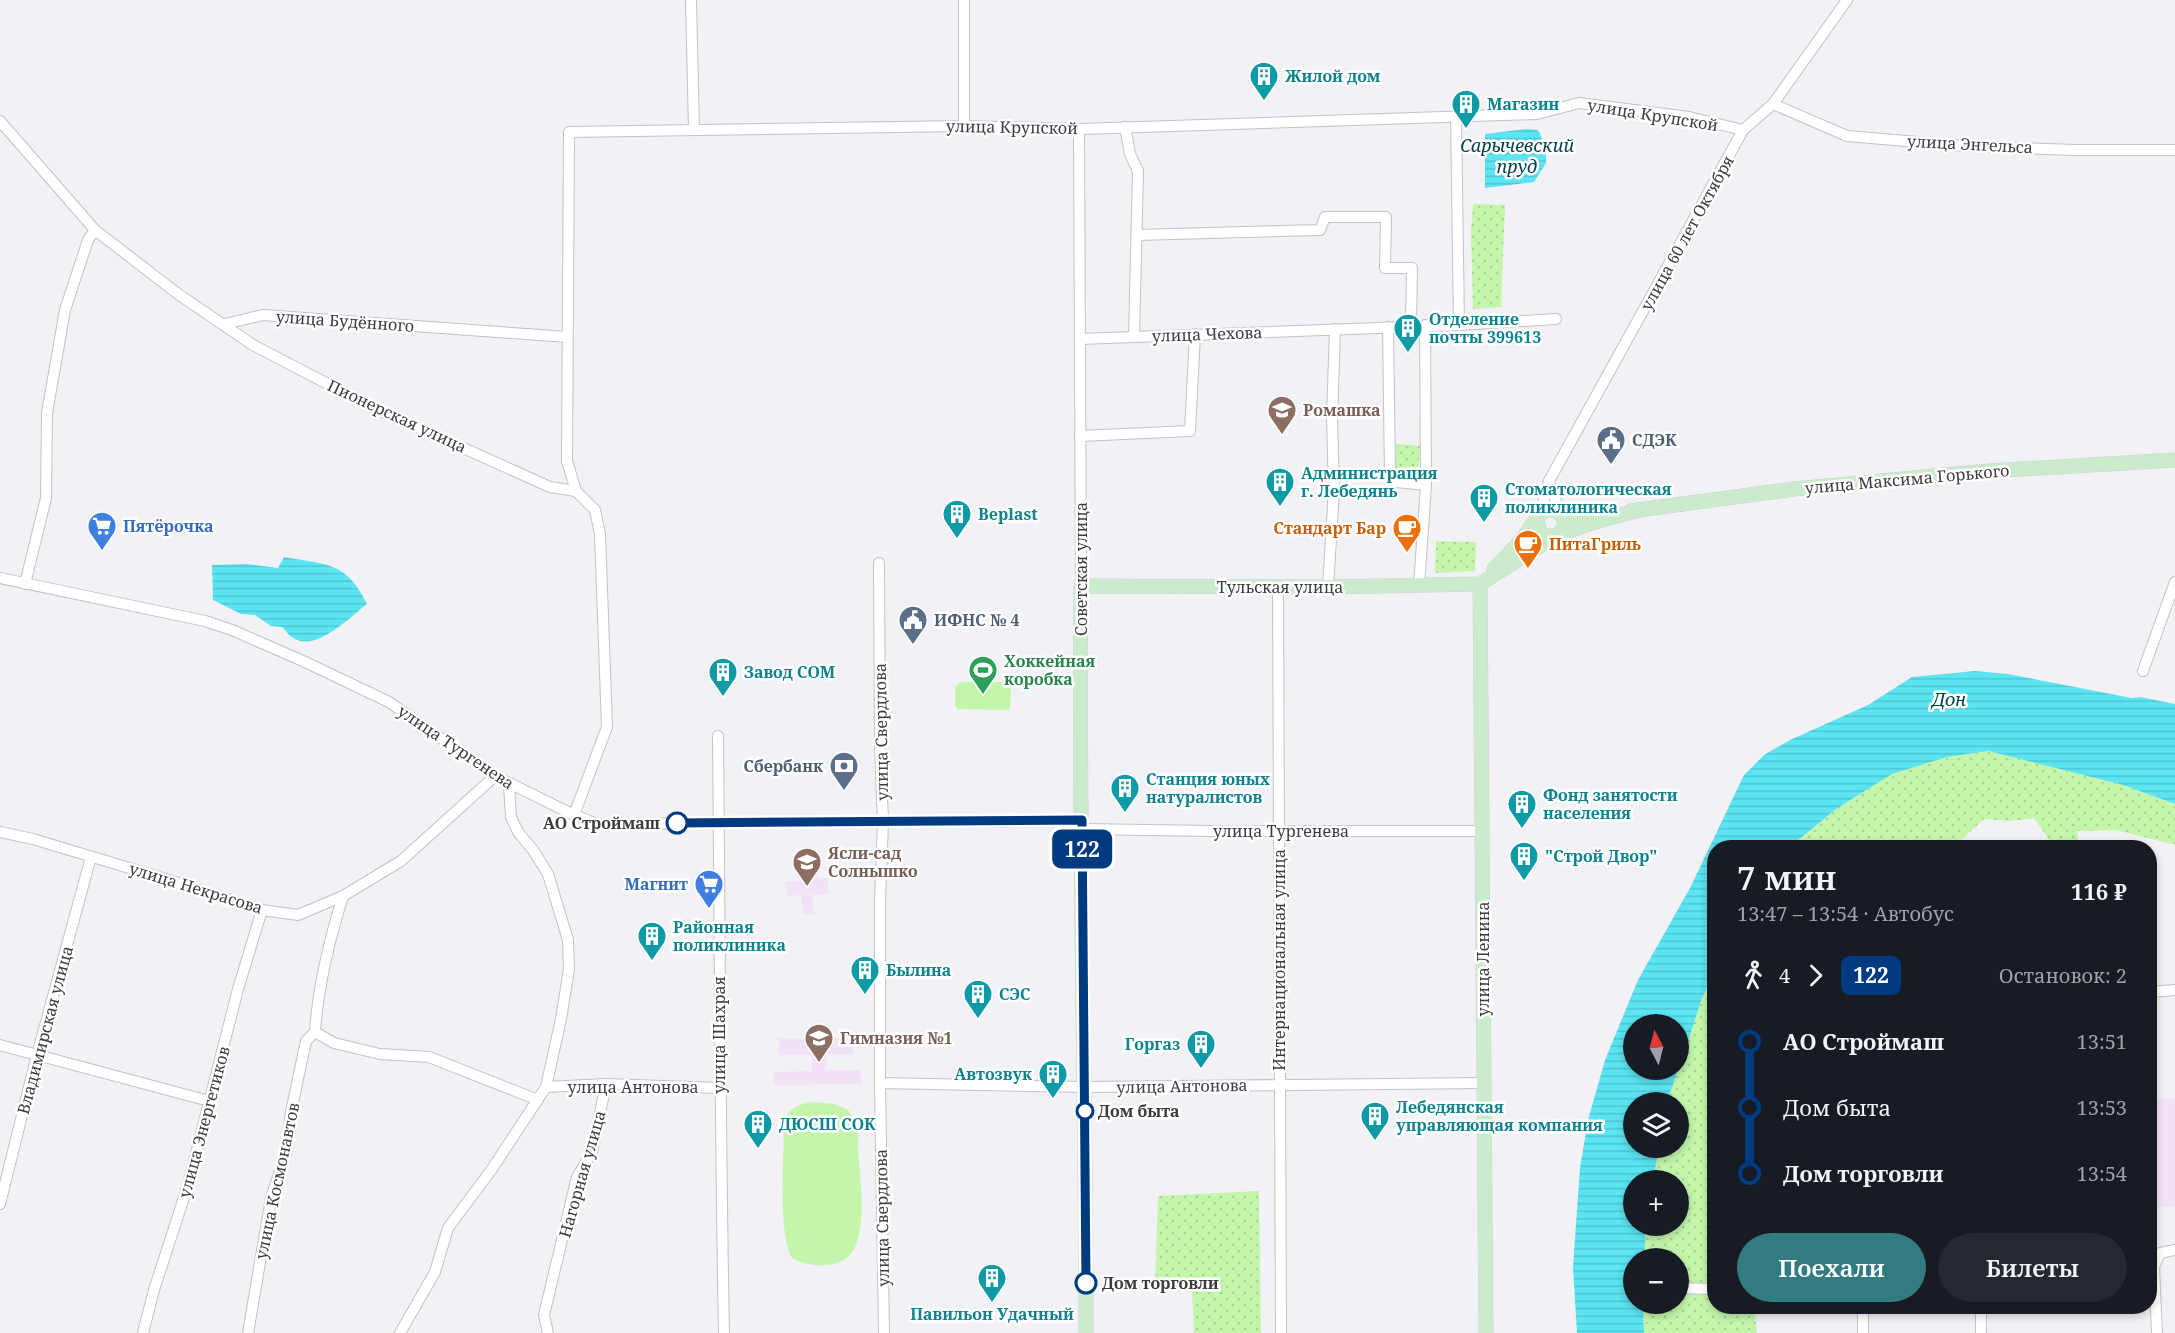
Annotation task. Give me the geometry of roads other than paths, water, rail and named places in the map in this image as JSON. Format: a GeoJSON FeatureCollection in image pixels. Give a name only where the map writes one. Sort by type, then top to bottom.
{"type":"FeatureCollection","features":[{"type":"Feature","properties":{"kind":"main road","name":"улица Максима Горького"},"geometry":{"type":"LineString","coordinates":[[1561,515],[1639,510],[1794,489],[1989,471],[2175,460]]}},
{"type":"Feature","properties":{"kind":"main road"},"geometry":{"type":"LineString","coordinates":[[1551,510],[1561,515],[1563,528],[1557,535],[1480,584],[1538,517],[1551,510]]}},
{"type":"Feature","properties":{"kind":"main road","name":"улица Максима Горького"},"geometry":{"type":"LineString","coordinates":[[1557,535],[1639,510]]}},
{"type":"Feature","properties":{"kind":"main road"},"geometry":{"type":"LineString","coordinates":[[1538,517],[1538,529],[1543,535],[1547,537],[1557,535]]}},
{"type":"Feature","properties":{"kind":"main road","name":"Тульская улица"},"geometry":{"type":"LineString","coordinates":[[1081,586],[1328,587],[1480,584]]}},
{"type":"Feature","properties":{"kind":"main road","name":"улица Ленина"},"geometry":{"type":"LineString","coordinates":[[1480,584],[1486,1333]]}},
{"type":"Feature","properties":{"kind":"main road","name":"Советская улица"},"geometry":{"type":"LineString","coordinates":[[1081,586],[1086,1333]]}},
{"type":"Feature","properties":{"kind":"street"},"geometry":{"type":"LineString","coordinates":[[691,0],[694,129]]}},
{"type":"Feature","properties":{"kind":"street"},"geometry":{"type":"LineString","coordinates":[[964,0],[964,126]]}},
{"type":"Feature","properties":{"kind":"street","name":"улица 60 лет Октября"},"geometry":{"type":"LineString","coordinates":[[1538,517],[1549,481],[1743,130],[1773,104],[1847,0]]}},
{"type":"Feature","properties":{"kind":"street","name":"улица Крупской"},"geometry":{"type":"LineString","coordinates":[[567,337],[569,132],[964,126],[1079,129],[1537,114],[1579,104],[1689,117],[1743,130]]}},
{"type":"Feature","properties":{"kind":"street","name":"улица Энгельса"},"geometry":{"type":"LineString","coordinates":[[1773,104],[1847,136],[1965,146],[2076,150],[2175,150]]}},
{"type":"Feature","properties":{"kind":"street"},"geometry":{"type":"LineString","coordinates":[[1456,116],[1459,325]]}},
{"type":"Feature","properties":{"kind":"street"},"geometry":{"type":"LineString","coordinates":[[0,121],[95,230],[178,294],[225,324]]}},
{"type":"Feature","properties":{"kind":"street"},"geometry":{"type":"LineString","coordinates":[[1125,127],[1130,154],[1138,171],[1134,337]]}},
{"type":"Feature","properties":{"kind":"street","name":"Советская улица"},"geometry":{"type":"LineString","coordinates":[[1079,129],[1081,586]]}},
{"type":"Feature","properties":{"kind":"street"},"geometry":{"type":"LineString","coordinates":[[1137,235],[1320,230],[1325,217],[1386,217],[1385,268],[1412,268],[1411,326]]}},
{"type":"Feature","properties":{"kind":"street"},"geometry":{"type":"LineString","coordinates":[[25,584],[46,498],[47,413],[65,310],[88,240],[95,230]]}},
{"type":"Feature","properties":{"kind":"street","name":"улица Будённого"},"geometry":{"type":"LineString","coordinates":[[225,324],[263,315],[567,337]]}},
{"type":"Feature","properties":{"kind":"street"},"geometry":{"type":"LineString","coordinates":[[1419,586],[1426,485],[1425,326],[1556,319]]}},
{"type":"Feature","properties":{"kind":"street","name":"Пионерская улица"},"geometry":{"type":"LineString","coordinates":[[225,324],[253,345],[372,407],[550,487],[576,491]]}},
{"type":"Feature","properties":{"kind":"street","name":"улица Чехова"},"geometry":{"type":"LineString","coordinates":[[1080,339],[1425,326]]}},
{"type":"Feature","properties":{"kind":"street"},"geometry":{"type":"LineString","coordinates":[[1388,327],[1390,476],[1396,482],[1426,485]]}},
{"type":"Feature","properties":{"kind":"street"},"geometry":{"type":"LineString","coordinates":[[1328,587],[1334,490],[1332,418],[1335,329]]}},
{"type":"Feature","properties":{"kind":"street"},"geometry":{"type":"LineString","coordinates":[[1080,436],[1190,430],[1195,334]]}},
{"type":"Feature","properties":{"kind":"street"},"geometry":{"type":"LineString","coordinates":[[567,337],[567,461],[576,491],[595,510],[600,534],[607,727],[574,815]]}},
{"type":"Feature","properties":{"kind":"street"},"geometry":{"type":"LineString","coordinates":[[1549,481],[1561,515]]}},
{"type":"Feature","properties":{"kind":"street","name":"улица Свердлова"},"geometry":{"type":"LineString","coordinates":[[879,563],[880,747],[883,822],[880,901],[880,1083],[884,1333]]}},
{"type":"Feature","properties":{"kind":"street","name":"улица Тургенева"},"geometry":{"type":"LineString","coordinates":[[0,578],[205,621],[232,630],[389,702],[495,777],[597,824],[883,822],[1279,831],[1481,831]]}},
{"type":"Feature","properties":{"kind":"street"},"geometry":{"type":"LineString","coordinates":[[2143,671],[2175,582]]}},
{"type":"Feature","properties":{"kind":"street","name":"Интернациональная улица"},"geometry":{"type":"LineString","coordinates":[[1278,587],[1281,1333]]}},
{"type":"Feature","properties":{"kind":"street","name":"улица Шахрая"},"geometry":{"type":"LineString","coordinates":[[718,736],[719,1088],[724,1333]]}},
{"type":"Feature","properties":{"kind":"street","name":"улица Некрасова"},"geometry":{"type":"LineString","coordinates":[[0,832],[92,857],[262,910],[298,915],[344,896],[401,861],[495,777]]}},
{"type":"Feature","properties":{"kind":"street"},"geometry":{"type":"LineString","coordinates":[[400,1333],[435,1272],[448,1228],[492,1169],[546,1087],[561,1019],[569,969],[568,940],[548,874],[518,832],[511,817],[509,785]]}},
{"type":"Feature","properties":{"kind":"street","name":"Владимирская улица"},"geometry":{"type":"LineString","coordinates":[[0,1203],[37,1055],[92,857]]}},
{"type":"Feature","properties":{"kind":"street","name":"улица Космонавтов"},"geometry":{"type":"LineString","coordinates":[[250,1332],[271,1198],[286,1153],[291,1112],[306,1041],[315,1032],[326,952],[344,896]]}},
{"type":"Feature","properties":{"kind":"street","name":"улица Энергетиков"},"geometry":{"type":"LineString","coordinates":[[143,1333],[154,1290],[189,1185],[238,989],[262,910]]}},
{"type":"Feature","properties":{"kind":"street"},"geometry":{"type":"LineString","coordinates":[[2157,991],[2175,990]]}},
{"type":"Feature","properties":{"kind":"street"},"geometry":{"type":"LineString","coordinates":[[315,1032],[334,1043],[380,1054],[429,1057],[538,1100]]}},
{"type":"Feature","properties":{"kind":"street"},"geometry":{"type":"LineString","coordinates":[[0,1045],[209,1101]]}},
{"type":"Feature","properties":{"kind":"street","name":"улица Антонова"},"geometry":{"type":"LineString","coordinates":[[880,1083],[1085,1087],[1484,1083]]}},
{"type":"Feature","properties":{"kind":"street","name":"улица Антонова"},"geometry":{"type":"LineString","coordinates":[[546,1087],[606,1084],[719,1088]]}},
{"type":"Feature","properties":{"kind":"street","name":"Нагорная улица"},"geometry":{"type":"LineString","coordinates":[[548,1333],[544,1315],[577,1177],[592,1152],[606,1084]]}},
{"type":"Feature","properties":{"kind":"street"},"geometry":{"type":"LineString","coordinates":[[2157,1256],[2160,1253],[2175,1250]]}},
{"type":"Feature","properties":{"kind":"street"},"geometry":{"type":"LineString","coordinates":[[1689,1288],[1707,1289]]}},
{"type":"Feature","properties":{"kind":"street"},"geometry":{"type":"LineString","coordinates":[[1863,1314],[1863,1333]]}},
{"type":"Feature","properties":{"kind":"street"},"geometry":{"type":"LineString","coordinates":[[1981,1314],[1981,1333]]}},
{"type":"Feature","properties":{"kind":"street"},"geometry":{"type":"LineString","coordinates":[[2156,1314],[2157,1333]]}},
{"type":"Feature","properties":{"kind":"water","name":"Сарычевский пруд"},"geometry":{"type":"Polygon","coordinates":[[[1526,129],[1537,130],[1540,133],[1546,153],[1546,163],[1534,182],[1485,188],[1485,134],[1526,129]]]}},
{"type":"Feature","properties":{"kind":"water"},"geometry":{"type":"Polygon","coordinates":[[[284,557],[324,564],[343,572],[359,590],[367,604],[324,636],[304,641],[293,638],[282,627],[271,626],[255,615],[241,614],[213,600],[212,565],[247,564],[278,568],[284,557]]]}},
{"type":"Feature","properties":{"kind":"water","name":"Дон"},"geometry":{"type":"Polygon","coordinates":[[[1975,671],[2008,674],[2175,704],[2175,804],[2123,785],[1988,751],[1947,757],[1892,774],[1836,809],[1798,840],[1713,840],[1744,775],[1764,755],[1790,740],[1868,705],[1912,677],[1975,671]]]}},
{"type":"Feature","properties":{"kind":"water"},"geometry":{"type":"Polygon","coordinates":[[[1707,852],[1707,988],[1689,1038],[1689,1014],[1624,1014],[1638,980],[1690,888],[1707,852]]]}},
{"type":"Feature","properties":{"kind":"water"},"geometry":{"type":"Polygon","coordinates":[[[1623,1016],[1623,1080],[1675,1080],[1670,1092],[1623,1092],[1623,1158],[1657,1158],[1655,1170],[1623,1170],[1623,1236],[1645,1236],[1645,1248],[1623,1248],[1623,1314],[1643,1314],[1644,1333],[1577,1333],[1573,1267],[1580,1168],[1588,1120],[1605,1060],[1623,1016]]]}},
{"type":"Feature","properties":{"kind":"place","name":"Жилой дом"},"geometry":{"type":"Point","coordinates":[1264,102]}},
{"type":"Feature","properties":{"kind":"place","name":"Магазин"},"geometry":{"type":"Point","coordinates":[1466,130]}},
{"type":"Feature","properties":{"kind":"place","name":"Отделение почты 399613"},"geometry":{"type":"Point","coordinates":[1408,354]}},
{"type":"Feature","properties":{"kind":"place","name":"Ромашка"},"geometry":{"type":"Point","coordinates":[1282,436]}},
{"type":"Feature","properties":{"kind":"place","name":"СДЭК"},"geometry":{"type":"Point","coordinates":[1611,466]}},
{"type":"Feature","properties":{"kind":"place","name":"Администрация г. Лебедянь"},"geometry":{"type":"Point","coordinates":[1280,508]}},
{"type":"Feature","properties":{"kind":"place","name":"Стоматологическая поликлиника"},"geometry":{"type":"Point","coordinates":[1484,524]}},
{"type":"Feature","properties":{"kind":"place","name":"Beplast"},"geometry":{"type":"Point","coordinates":[957,540]}},
{"type":"Feature","properties":{"kind":"place","name":"Пятёрочка"},"geometry":{"type":"Point","coordinates":[102,552]}},
{"type":"Feature","properties":{"kind":"place","name":"Стандарт Бар"},"geometry":{"type":"Point","coordinates":[1407,554]}},
{"type":"Feature","properties":{"kind":"place","name":"ПитаГриль"},"geometry":{"type":"Point","coordinates":[1528,570]}},
{"type":"Feature","properties":{"kind":"place","name":"ИФНС № 4"},"geometry":{"type":"Point","coordinates":[913,646]}},
{"type":"Feature","properties":{"kind":"place","name":"Хоккейная коробка"},"geometry":{"type":"Point","coordinates":[983,696]}},
{"type":"Feature","properties":{"kind":"place","name":"Завод СОМ"},"geometry":{"type":"Point","coordinates":[723,698]}},
{"type":"Feature","properties":{"kind":"place","name":"Сбербанк"},"geometry":{"type":"Point","coordinates":[844,792]}},
{"type":"Feature","properties":{"kind":"place","name":"Станция юных натуралистов"},"geometry":{"type":"Point","coordinates":[1125,814]}},
{"type":"Feature","properties":{"kind":"place","name":"АО Строймаш"},"geometry":{"type":"Point","coordinates":[677,823]}},
{"type":"Feature","properties":{"kind":"place","name":"Фонд занятости населения"},"geometry":{"type":"Point","coordinates":[1522,830]}},
{"type":"Feature","properties":{"kind":"place","name":"\"Строй Двор\""},"geometry":{"type":"Point","coordinates":[1524,882]}},
{"type":"Feature","properties":{"kind":"place","name":"Ясли-сад Солнышко"},"geometry":{"type":"Point","coordinates":[807,888]}},
{"type":"Feature","properties":{"kind":"place","name":"Магнит"},"geometry":{"type":"Point","coordinates":[709,910]}},
{"type":"Feature","properties":{"kind":"place","name":"Районная поликлиника"},"geometry":{"type":"Point","coordinates":[652,962]}},
{"type":"Feature","properties":{"kind":"place","name":"Былина"},"geometry":{"type":"Point","coordinates":[865,996]}},
{"type":"Feature","properties":{"kind":"place","name":"СЭС"},"geometry":{"type":"Point","coordinates":[978,1020]}},
{"type":"Feature","properties":{"kind":"place","name":"Гимназия №1"},"geometry":{"type":"Point","coordinates":[819,1064]}},
{"type":"Feature","properties":{"kind":"place","name":"Горгаз"},"geometry":{"type":"Point","coordinates":[1201,1070]}},
{"type":"Feature","properties":{"kind":"place","name":"Автозвук"},"geometry":{"type":"Point","coordinates":[1053,1100]}},
{"type":"Feature","properties":{"kind":"place","name":"Дом быта"},"geometry":{"type":"Point","coordinates":[1085,1111]}},
{"type":"Feature","properties":{"kind":"place","name":"Лебедянская управляющая компания"},"geometry":{"type":"Point","coordinates":[1375,1142]}},
{"type":"Feature","properties":{"kind":"place","name":"ДЮСШ СОК"},"geometry":{"type":"Point","coordinates":[758,1150]}},
{"type":"Feature","properties":{"kind":"place","name":"Дом торговли"},"geometry":{"type":"Point","coordinates":[1086,1283]}},
{"type":"Feature","properties":{"kind":"place","name":"Павильон Удачный"},"geometry":{"type":"Point","coordinates":[992,1304]}}]}
